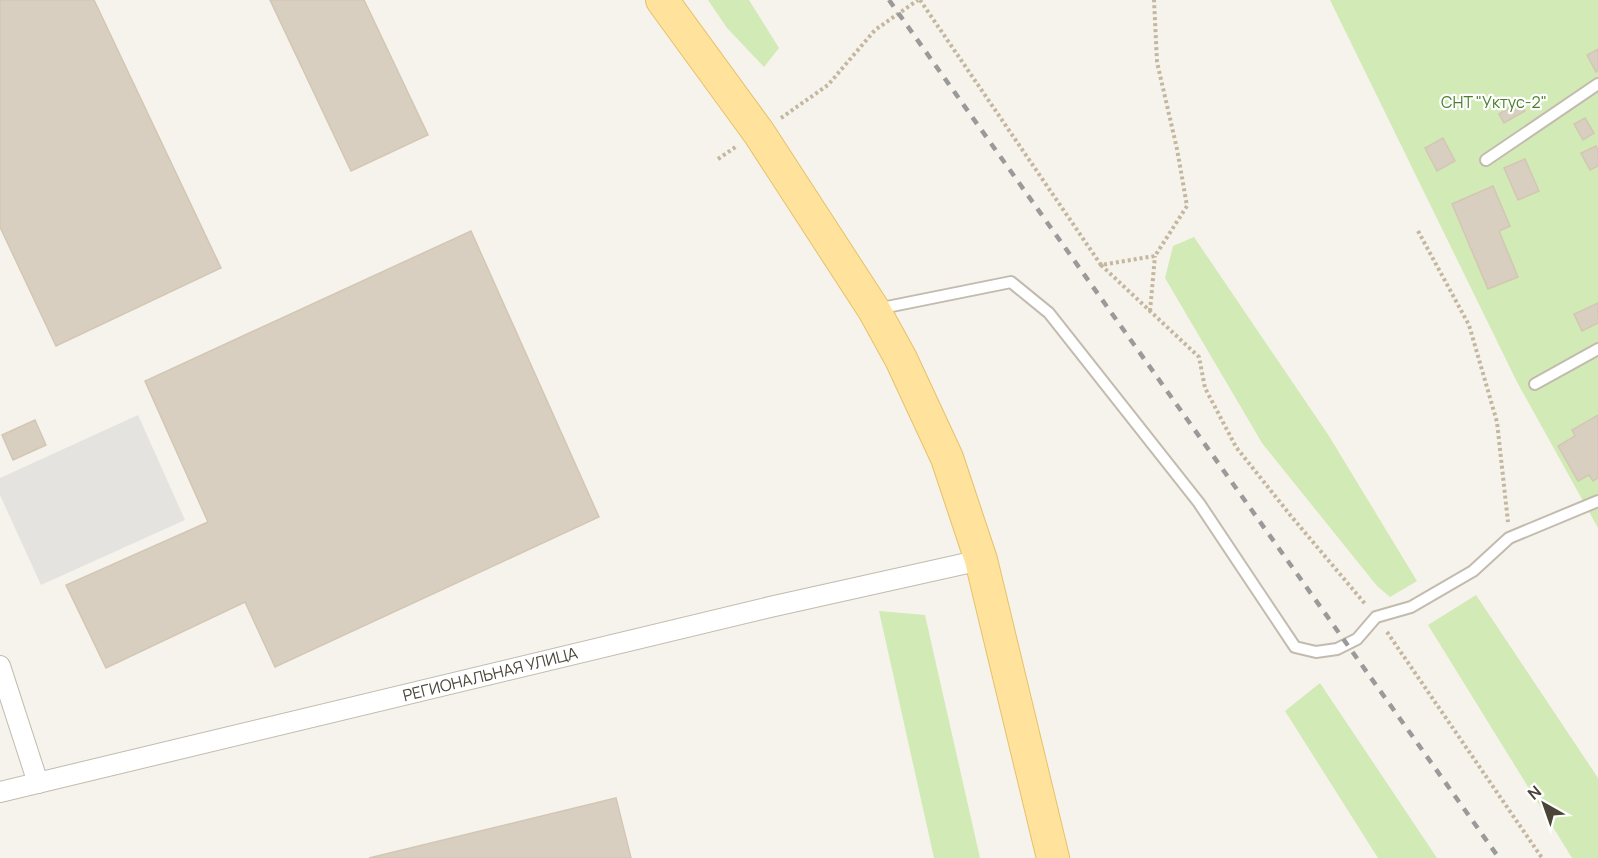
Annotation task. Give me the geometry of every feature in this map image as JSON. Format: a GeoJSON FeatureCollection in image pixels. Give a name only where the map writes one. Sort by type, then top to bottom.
{"type":"FeatureCollection","features":[{"type":"Feature","properties":{"kind":"main road"},"geometry":{"type":"LineString","coordinates":[[662,0],[759,133],[874,310],[901,359],[947,458],[981,561],[1053,858]]}},
{"type":"Feature","properties":{"kind":"street","name":"РЕГИОНАЛЬНАЯ УЛИЦА"},"geometry":{"type":"LineString","coordinates":[[0,792],[758,609],[981,561]]}},
{"type":"Feature","properties":{"kind":"street"},"geometry":{"type":"LineString","coordinates":[[0,666],[38,783]]}},
{"type":"Feature","properties":{"kind":"lane"},"geometry":{"type":"LineString","coordinates":[[1486,160],[1598,84]]}},
{"type":"Feature","properties":{"kind":"lane"},"geometry":{"type":"LineString","coordinates":[[874,310],[1011,282],[1049,313],[1199,503],[1295,647],[1316,652],[1336,649],[1357,639],[1376,617],[1411,607],[1473,571],[1509,538],[1598,501]]}},
{"type":"Feature","properties":{"kind":"lane"},"geometry":{"type":"LineString","coordinates":[[1535,384],[1598,349]]}},
{"type":"Feature","properties":{"kind":"path"},"geometry":{"type":"LineString","coordinates":[[718,159],[828,85],[875,30],[919,0],[1101,265],[1199,357],[1205,388],[1236,447],[1376,617],[1542,858]]}},
{"type":"Feature","properties":{"kind":"path"},"geometry":{"type":"LineString","coordinates":[[1150,311],[1155,256],[1187,206],[1178,149],[1158,62],[1154,0]]}},
{"type":"Feature","properties":{"kind":"path"},"geometry":{"type":"LineString","coordinates":[[1418,231],[1469,325],[1497,422],[1509,538]]}},
{"type":"Feature","properties":{"kind":"path"},"geometry":{"type":"LineString","coordinates":[[1101,265],[1155,256]]}},
{"type":"Feature","properties":{"kind":"green space"},"geometry":{"type":"Polygon","coordinates":[[[708,0],[749,0],[779,48],[764,67],[727,28],[708,0]]]}},
{"type":"Feature","properties":{"kind":"green space","name":"СНТ \"Уктус-2\""},"geometry":{"type":"Polygon","coordinates":[[[1330,0],[1598,0],[1598,528],[1517,382],[1330,0]]]}},
{"type":"Feature","properties":{"kind":"green space"},"geometry":{"type":"Polygon","coordinates":[[[1194,237],[1329,436],[1417,581],[1390,597],[1377,586],[1262,443],[1165,278],[1173,246],[1194,237]]]}},
{"type":"Feature","properties":{"kind":"green space"},"geometry":{"type":"Polygon","coordinates":[[[1476,595],[1598,778],[1598,858],[1572,858],[1428,625],[1476,595]]]}},
{"type":"Feature","properties":{"kind":"green space"},"geometry":{"type":"Polygon","coordinates":[[[879,611],[925,615],[980,858],[934,858],[879,611]]]}},
{"type":"Feature","properties":{"kind":"green space"},"geometry":{"type":"Polygon","coordinates":[[[1320,683],[1437,858],[1378,858],[1285,711],[1320,683]]]}},
{"type":"Feature","properties":{"kind":"shaded area"},"geometry":{"type":"Polygon","coordinates":[[[138,415],[185,520],[41,585],[0,495],[0,478],[138,415]]]}},
{"type":"Feature","properties":{"kind":"building"},"geometry":{"type":"Polygon","coordinates":[[[0,0],[94,0],[221,268],[56,346],[0,227],[0,0]]]}},
{"type":"Feature","properties":{"kind":"building"},"geometry":{"type":"Polygon","coordinates":[[[270,0],[364,0],[428,135],[351,171],[270,0]]]}},
{"type":"Feature","properties":{"kind":"building"},"geometry":{"type":"Polygon","coordinates":[[[1598,49],[1598,70],[1596,72],[1587,55],[1598,49]]]}},
{"type":"Feature","properties":{"kind":"building"},"geometry":{"type":"Polygon","coordinates":[[[1520,101],[1525,111],[1504,123],[1499,114],[1520,101]]]}},
{"type":"Feature","properties":{"kind":"building"},"geometry":{"type":"Polygon","coordinates":[[[1585,118],[1594,133],[1583,140],[1574,124],[1585,118]]]}},
{"type":"Feature","properties":{"kind":"building"},"geometry":{"type":"Polygon","coordinates":[[[1443,138],[1455,161],[1437,171],[1425,148],[1443,138]]]}},
{"type":"Feature","properties":{"kind":"building"},"geometry":{"type":"Polygon","coordinates":[[[1596,146],[1598,166],[1590,170],[1581,153],[1596,146]]]}},
{"type":"Feature","properties":{"kind":"building"},"geometry":{"type":"Polygon","coordinates":[[[1525,159],[1539,191],[1518,200],[1504,168],[1525,159]]]}},
{"type":"Feature","properties":{"kind":"building"},"geometry":{"type":"Polygon","coordinates":[[[1493,186],[1510,226],[1499,231],[1518,277],[1488,289],[1452,204],[1493,186]]]}},
{"type":"Feature","properties":{"kind":"building"},"geometry":{"type":"Polygon","coordinates":[[[471,231],[599,517],[275,667],[245,602],[106,668],[66,585],[208,522],[145,381],[471,231]]]}},
{"type":"Feature","properties":{"kind":"building"},"geometry":{"type":"Polygon","coordinates":[[[1598,303],[1598,323],[1582,331],[1574,314],[1598,303]]]}},
{"type":"Feature","properties":{"kind":"building"},"geometry":{"type":"Polygon","coordinates":[[[1598,415],[1598,478],[1593,481],[1589,475],[1578,481],[1558,446],[1575,436],[1572,430],[1598,415]]]}},
{"type":"Feature","properties":{"kind":"building"},"geometry":{"type":"Polygon","coordinates":[[[35,420],[46,445],[13,460],[2,435],[35,420]]]}},
{"type":"Feature","properties":{"kind":"building"},"geometry":{"type":"Polygon","coordinates":[[[616,798],[631,858],[369,858],[616,798]]]}},
{"type":"Feature","properties":{"kind":"railway"},"geometry":{"type":"LineString","coordinates":[[889,0],[1499,858]]}}]}
